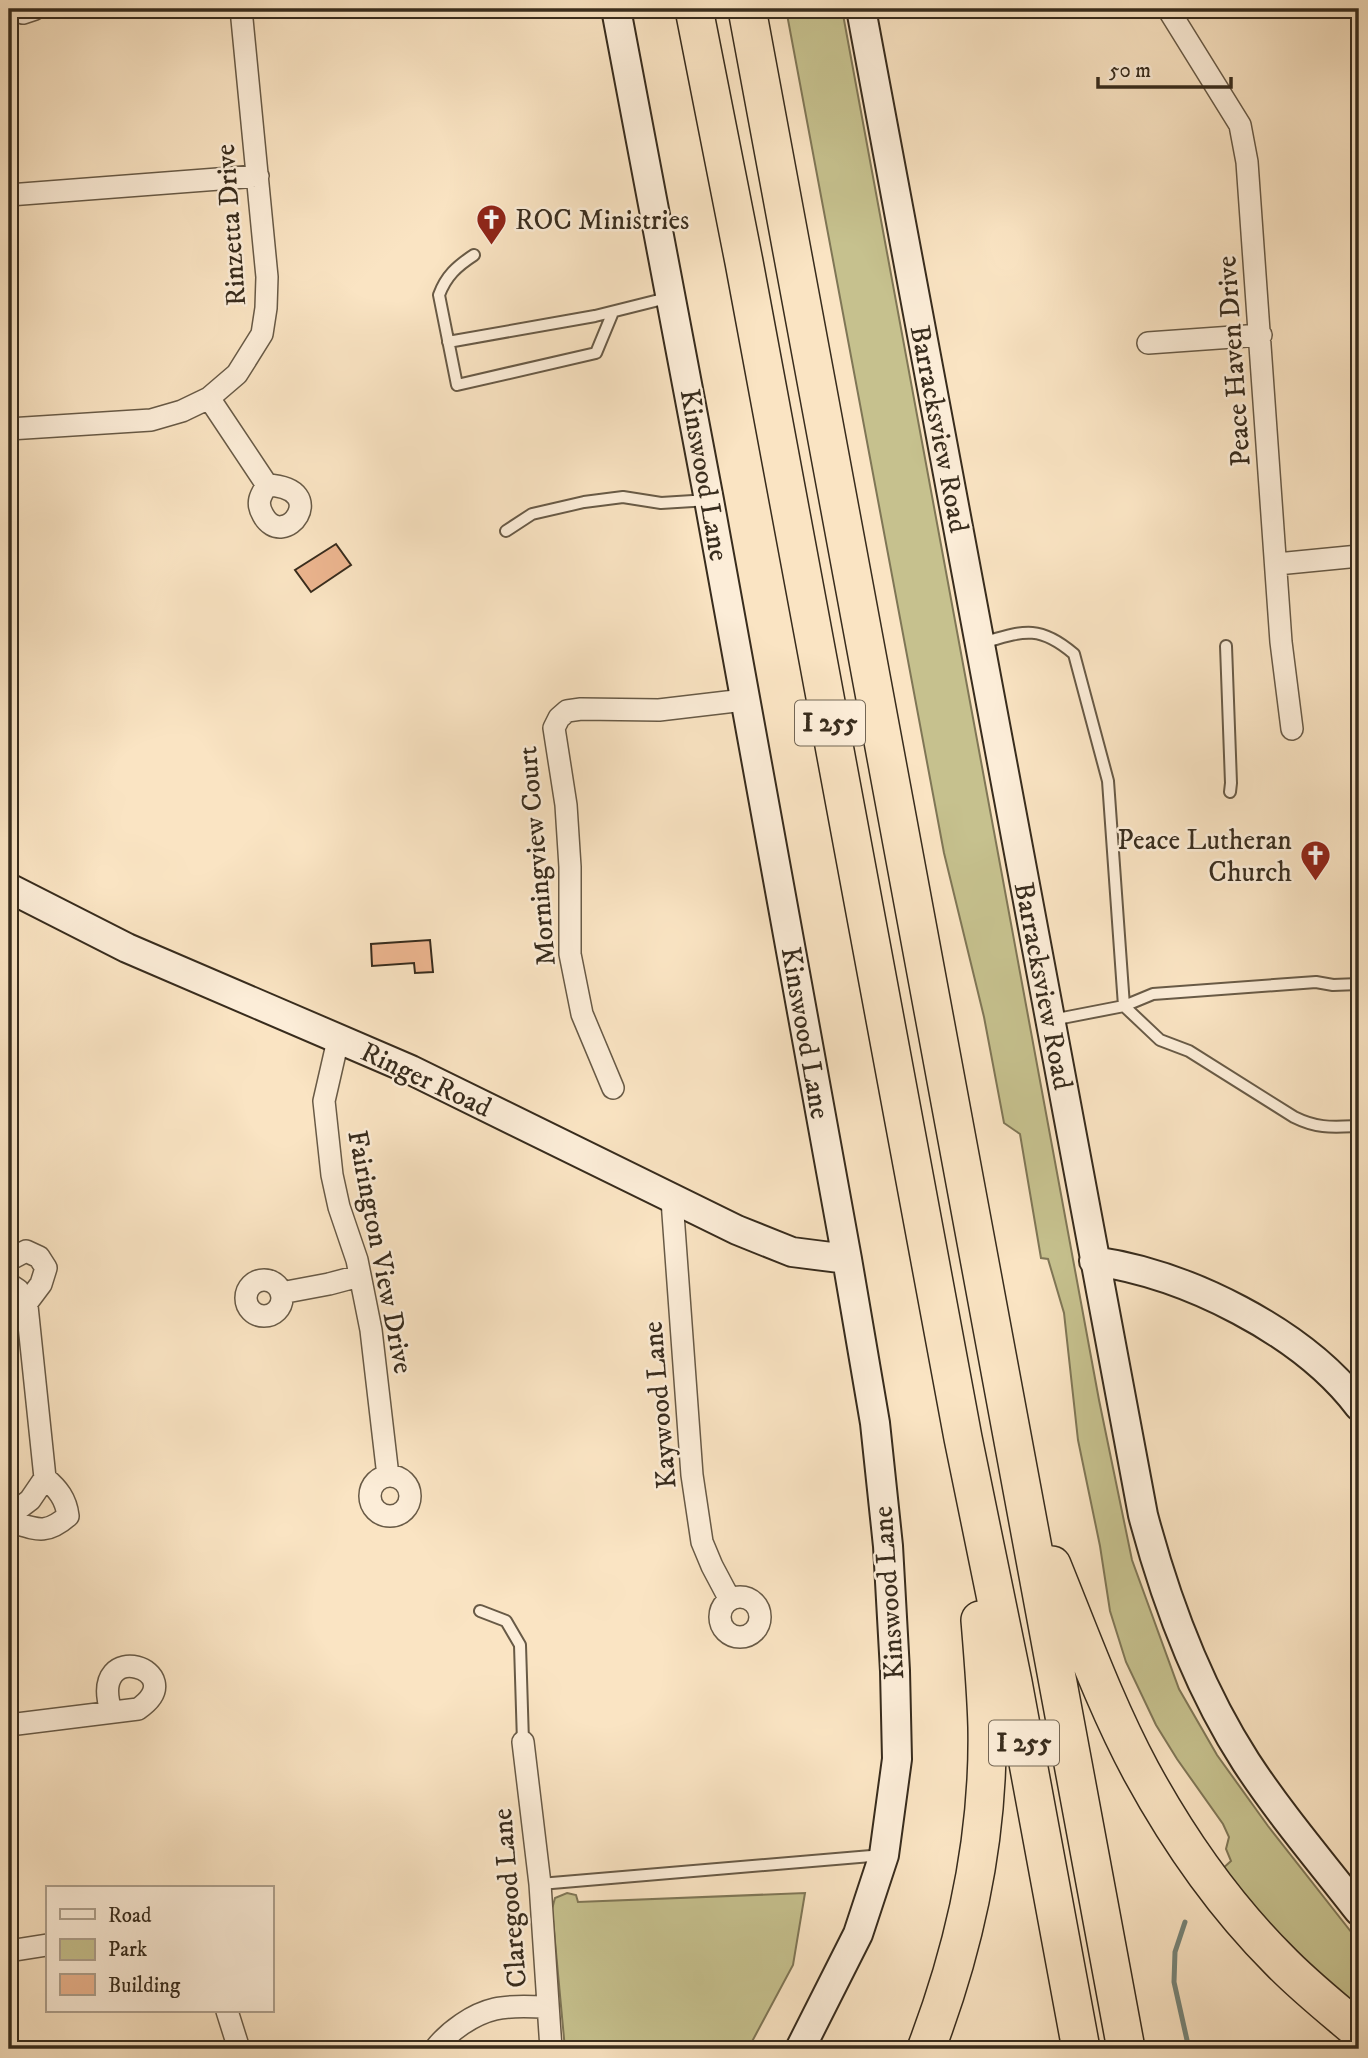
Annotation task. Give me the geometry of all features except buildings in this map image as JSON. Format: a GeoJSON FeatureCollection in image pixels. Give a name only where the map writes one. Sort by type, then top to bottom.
{"type":"FeatureCollection","features":[{"type":"Feature","properties":{"kind":"highway","name":"I 255"},"geometry":{"type":"LineString","coordinates":[[695,9],[747,274],[963,1438],[1013,1682],[1081,2049]]}},
{"type":"Feature","properties":{"kind":"highway","name":"I 255"},"geometry":{"type":"LineString","coordinates":[[747,9],[1126,2049]]}},
{"type":"Feature","properties":{"kind":"highway"},"geometry":{"type":"LineString","coordinates":[[926,2049],[953,1968],[970,1904],[985,1772],[987,1728],[984,1663],[963,1438]]}},
{"type":"Feature","properties":{"kind":"highway"},"geometry":{"type":"LineString","coordinates":[[1024,1498],[1124,1736],[1173,1825],[1228,1902],[1277,1959],[1359,2031]]}},
{"type":"Feature","properties":{"kind":"street"},"geometry":{"type":"LineString","coordinates":[[13,9],[23,13],[35,9]]}},
{"type":"Feature","properties":{"kind":"street","name":"Rinzetta Drive"},"geometry":{"type":"LineString","coordinates":[[9,429],[151,420],[182,411],[209,398],[237,374],[262,334],[267,277],[242,9]]}},
{"type":"Feature","properties":{"kind":"street","name":"Kinswood Lane"},"geometry":{"type":"LineString","coordinates":[[616,9],[709,500],[847,1259],[875,1423],[888,1546],[897,1759],[884,1855],[858,1934],[800,2049]]}},
{"type":"Feature","properties":{"kind":"street","name":"Barracksview Road"},"geometry":{"type":"LineString","coordinates":[[861,9],[1143,1515],[1174,1617],[1214,1707],[1245,1760],[1288,1821],[1359,1911]]}},
{"type":"Feature","properties":{"kind":"street","name":"Peace Haven Drive"},"geometry":{"type":"LineString","coordinates":[[1168,9],[1240,125],[1248,162],[1281,642],[1292,729]]}},
{"type":"Feature","properties":{"kind":"street"},"geometry":{"type":"LineString","coordinates":[[9,195],[258,176]]}},
{"type":"Feature","properties":{"kind":"street"},"geometry":{"type":"LineString","coordinates":[[1148,343],[1261,335]]}},
{"type":"Feature","properties":{"kind":"street"},"geometry":{"type":"LineString","coordinates":[[209,398],[267,485]]}},
{"type":"Feature","properties":{"kind":"street"},"geometry":{"type":"LineString","coordinates":[[1277,564],[1359,556]]}},
{"type":"Feature","properties":{"kind":"street","name":"Morningview Court"},"geometry":{"type":"LineString","coordinates":[[613,1088],[582,1014],[570,954],[570,867],[566,805],[554,728],[559,718],[567,711],[659,710],[744,700]]}},
{"type":"Feature","properties":{"kind":"street","name":"Ringer Road"},"geometry":{"type":"LineString","coordinates":[[9,888],[127,948],[411,1070],[737,1230],[792,1252],[847,1259]]}},
{"type":"Feature","properties":{"kind":"street","name":"Fairington View Drive"},"geometry":{"type":"LineString","coordinates":[[338,1040],[324,1101],[334,1186],[358,1260],[371,1330],[388,1476]]}},
{"type":"Feature","properties":{"kind":"street","name":"Kaywood Lane"},"geometry":{"type":"LineString","coordinates":[[672,1200],[692,1475],[702,1542],[730,1600]]}},
{"type":"Feature","properties":{"kind":"street"},"geometry":{"type":"LineString","coordinates":[[9,1260],[26,1251],[39,1256],[46,1268],[41,1284],[26,1304]]}},
{"type":"Feature","properties":{"kind":"street"},"geometry":{"type":"LineString","coordinates":[[1094,1261],[1154,1273],[1224,1302],[1301,1350],[1330,1374],[1359,1406]]}},
{"type":"Feature","properties":{"kind":"street"},"geometry":{"type":"LineString","coordinates":[[281,1293],[359,1276]]}},
{"type":"Feature","properties":{"kind":"street"},"geometry":{"type":"LineString","coordinates":[[9,1284],[18,1290],[26,1304],[45,1478],[30,1500],[9,1519],[38,1530],[52,1528],[68,1516],[66,1504],[57,1488],[45,1478]]}},
{"type":"Feature","properties":{"kind":"street"},"geometry":{"type":"LineString","coordinates":[[9,1725],[111,1711]]}},
{"type":"Feature","properties":{"kind":"street","name":"Claregood Lane"},"geometry":{"type":"LineString","coordinates":[[523,1742],[540,1884],[551,2049]]}},
{"type":"Feature","properties":{"kind":"street"},"geometry":{"type":"LineString","coordinates":[[9,1951],[46,1945]]}},
{"type":"Feature","properties":{"kind":"street"},"geometry":{"type":"LineString","coordinates":[[435,2049],[467,2021],[496,2008],[547,2007]]}},
{"type":"Feature","properties":{"kind":"street"},"geometry":{"type":"LineString","coordinates":[[227,2012],[239,2049]]}},
{"type":"Feature","properties":{"kind":"lane"},"geometry":{"type":"LineString","coordinates":[[474,255],[457,266],[443,283],[439,295],[457,385],[596,354],[613,312]]}},
{"type":"Feature","properties":{"kind":"lane"},"geometry":{"type":"LineString","coordinates":[[448,342],[613,312],[670,297]]}},
{"type":"Feature","properties":{"kind":"lane"},"geometry":{"type":"LineString","coordinates":[[506,531],[533,514],[584,502],[623,498],[661,503],[709,500]]}},
{"type":"Feature","properties":{"kind":"lane"},"geometry":{"type":"LineString","coordinates":[[979,644],[1014,633],[1040,633],[1057,639],[1074,653],[1108,781],[1124,1006],[1160,1040],[1189,1051],[1294,1117],[1310,1125],[1359,1126]]}},
{"type":"Feature","properties":{"kind":"lane"},"geometry":{"type":"LineString","coordinates":[[1226,646],[1230,792]]}},
{"type":"Feature","properties":{"kind":"lane"},"geometry":{"type":"LineString","coordinates":[[1049,1021],[1124,1006],[1153,994],[1316,982],[1333,985],[1359,984]]}},
{"type":"Feature","properties":{"kind":"lane"},"geometry":{"type":"LineString","coordinates":[[480,1611],[506,1620],[520,1645],[523,1742]]}},
{"type":"Feature","properties":{"kind":"lane"},"geometry":{"type":"LineString","coordinates":[[540,1884],[884,1855]]}},
{"type":"Feature","properties":{"kind":"green space"},"geometry":{"type":"Polygon","coordinates":[[[786,9],[842,9],[1099,1400],[1132,1560],[1179,1689],[1217,1755],[1268,1826],[1359,1942],[1359,2012],[1273,1931],[1221,1870],[1231,1861],[1226,1849],[1229,1837],[1156,1725],[1126,1662],[1110,1611],[1100,1546],[1078,1440],[1064,1313],[1048,1259],[1041,1258],[1020,1134],[1004,1123],[984,1017],[944,853],[786,9]]]}},
{"type":"Feature","properties":{"kind":"green space"},"geometry":{"type":"Polygon","coordinates":[[[567,1893],[576,1895],[578,1902],[805,1893],[793,1965],[748,2049],[565,2049],[552,1909],[555,1898],[567,1893]]]}},
{"type":"Feature","properties":{"kind":"waterway"},"geometry":{"type":"LineString","coordinates":[[1185,1922],[1175,1952],[1174,1982],[1189,2049]]}},
{"type":"Feature","properties":{"kind":"place","name":"ROC Ministries"},"geometry":{"type":"Point","coordinates":[492,247]}},
{"type":"Feature","properties":{"kind":"place","name":"Peace Lutheran Church"},"geometry":{"type":"Point","coordinates":[1315,883]}}]}
